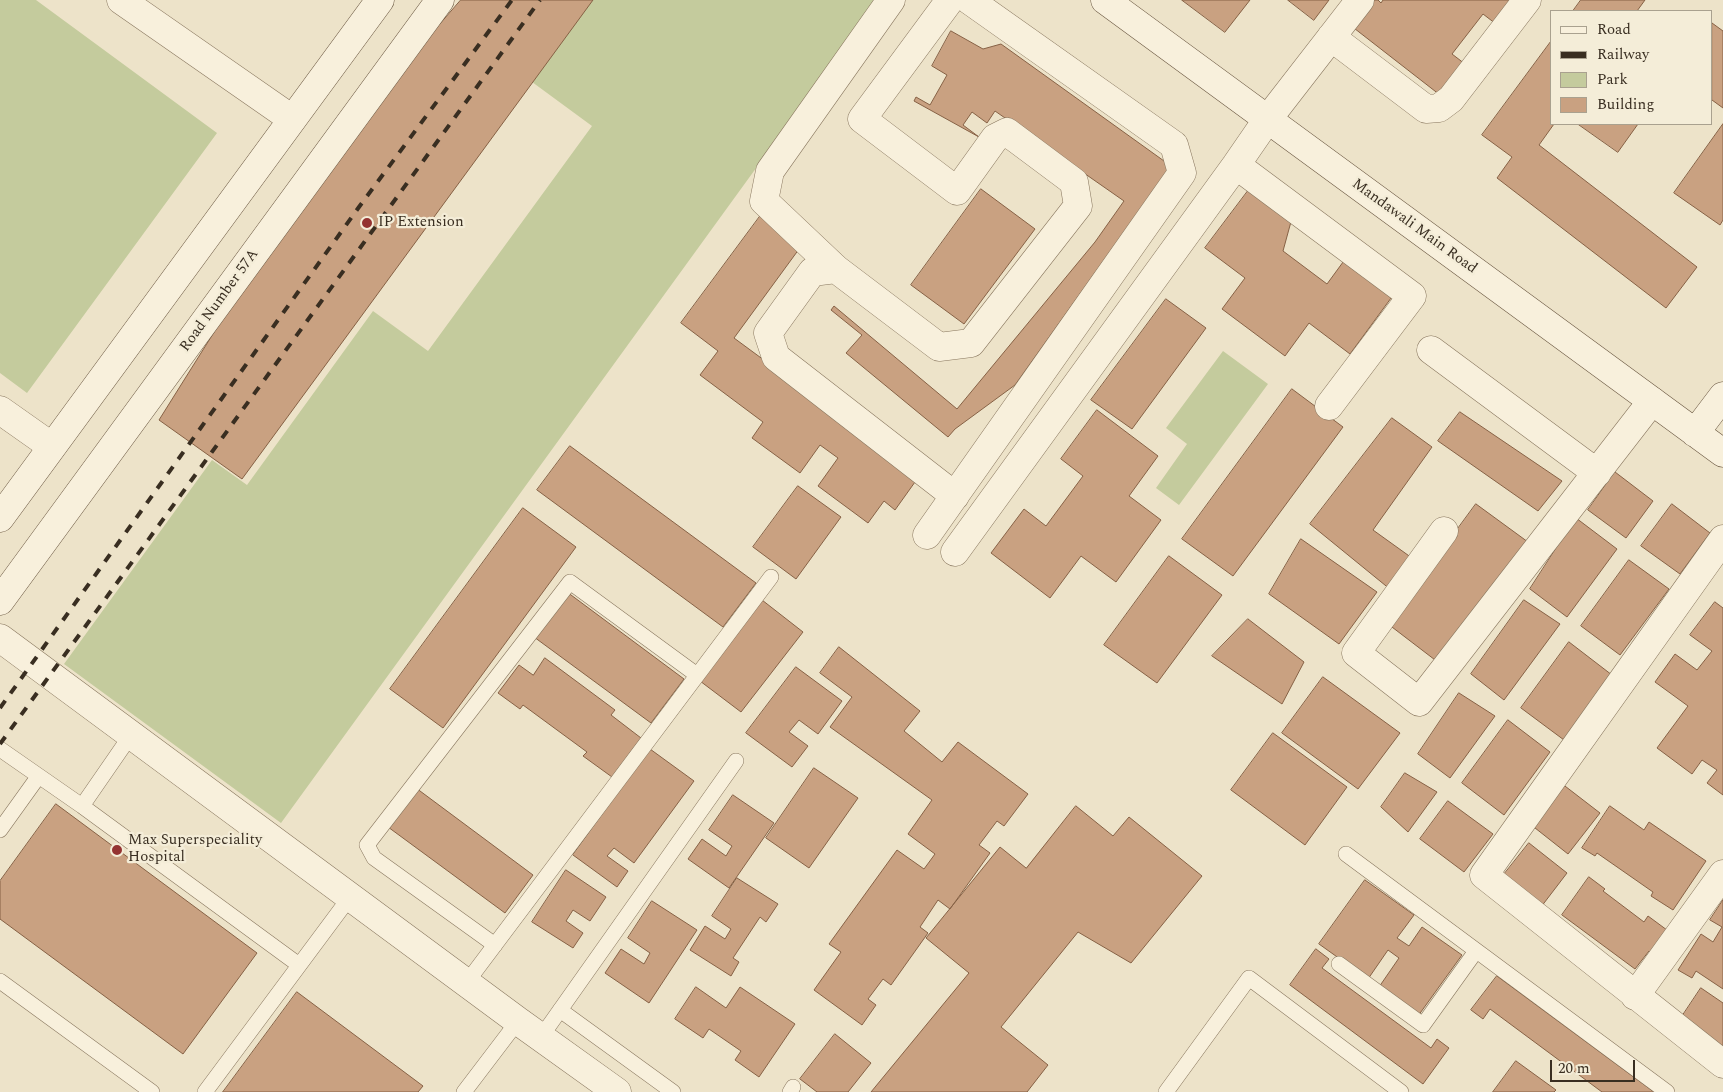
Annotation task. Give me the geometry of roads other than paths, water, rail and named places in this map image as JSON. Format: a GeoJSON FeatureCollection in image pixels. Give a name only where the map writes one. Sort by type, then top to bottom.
{"type":"FeatureCollection","features":[{"type":"Feature","properties":{"kind":"street"},"geometry":{"type":"LineString","coordinates":[[121,0],[292,119]]}},
{"type":"Feature","properties":{"kind":"street"},"geometry":{"type":"LineString","coordinates":[[0,518],[380,0]]}},
{"type":"Feature","properties":{"kind":"street","name":"Road Number 57A"},"geometry":{"type":"LineString","coordinates":[[0,601],[440,0]]}},
{"type":"Feature","properties":{"kind":"street"},"geometry":{"type":"LineString","coordinates":[[891,0],[770,172],[764,202],[836,269],[939,347],[970,343],[1078,206],[1074,182],[1007,132],[996,138],[957,191],[862,119],[950,0]]}},
{"type":"Feature","properties":{"kind":"street"},"geometry":{"type":"LineString","coordinates":[[928,535],[1182,173],[1174,145],[969,0]]}},
{"type":"Feature","properties":{"kind":"street","name":"Mandawali Main Road"},"geometry":{"type":"LineString","coordinates":[[1105,0],[1723,453]]}},
{"type":"Feature","properties":{"kind":"street"},"geometry":{"type":"LineString","coordinates":[[955,552],[1268,120],[1360,0]]}},
{"type":"Feature","properties":{"kind":"street"},"geometry":{"type":"LineString","coordinates":[[1332,38],[1426,109],[1439,108],[1451,99],[1527,0]]}},
{"type":"Feature","properties":{"kind":"street"},"geometry":{"type":"LineString","coordinates":[[1236,165],[1412,296],[1329,406]]}},
{"type":"Feature","properties":{"kind":"street"},"geometry":{"type":"LineString","coordinates":[[836,269],[812,272],[768,333],[776,357],[956,496]]}},
{"type":"Feature","properties":{"kind":"street"},"geometry":{"type":"LineString","coordinates":[[1431,350],[1597,473]]}},
{"type":"Feature","properties":{"kind":"street"},"geometry":{"type":"LineString","coordinates":[[1695,434],[1723,396]]}},
{"type":"Feature","properties":{"kind":"street"},"geometry":{"type":"LineString","coordinates":[[1444,531],[1356,653],[1419,702],[1652,401]]}},
{"type":"Feature","properties":{"kind":"street"},"geometry":{"type":"LineString","coordinates":[[0,410],[52,446]]}},
{"type":"Feature","properties":{"kind":"street"},"geometry":{"type":"LineString","coordinates":[[1723,539],[1484,875],[1723,1064]]}},
{"type":"Feature","properties":{"kind":"street"},"geometry":{"type":"LineString","coordinates":[[0,638],[617,1092]]}},
{"type":"Feature","properties":{"kind":"street"},"geometry":{"type":"LineString","coordinates":[[1635,996],[1723,874]]}},
{"type":"Feature","properties":{"kind":"lane"},"geometry":{"type":"LineString","coordinates":[[467,982],[771,578]]}},
{"type":"Feature","properties":{"kind":"lane"},"geometry":{"type":"LineString","coordinates":[[495,945],[374,858],[367,845],[570,582],[697,675]]}},
{"type":"Feature","properties":{"kind":"lane"},"geometry":{"type":"LineString","coordinates":[[82,806],[131,735]]}},
{"type":"Feature","properties":{"kind":"lane"},"geometry":{"type":"LineString","coordinates":[[0,749],[82,806],[299,965]]}},
{"type":"Feature","properties":{"kind":"lane"},"geometry":{"type":"LineString","coordinates":[[541,1037],[736,762]]}},
{"type":"Feature","properties":{"kind":"lane"},"geometry":{"type":"LineString","coordinates":[[0,830],[38,777]]}},
{"type":"Feature","properties":{"kind":"lane"},"geometry":{"type":"LineString","coordinates":[[1346,854],[1667,1092]]}},
{"type":"Feature","properties":{"kind":"lane"},"geometry":{"type":"LineString","coordinates":[[205,1092],[350,897]]}},
{"type":"Feature","properties":{"kind":"lane"},"geometry":{"type":"LineString","coordinates":[[1339,964],[1423,1025],[1476,951]]}},
{"type":"Feature","properties":{"kind":"lane"},"geometry":{"type":"LineString","coordinates":[[1166,1092],[1249,978],[1401,1092]]}},
{"type":"Feature","properties":{"kind":"lane"},"geometry":{"type":"LineString","coordinates":[[0,980],[152,1092]]}},
{"type":"Feature","properties":{"kind":"lane"},"geometry":{"type":"LineString","coordinates":[[560,1010],[673,1092]]}},
{"type":"Feature","properties":{"kind":"lane"},"geometry":{"type":"LineString","coordinates":[[464,1092],[518,1021]]}},
{"type":"Feature","properties":{"kind":"railway"},"geometry":{"type":"LineString","coordinates":[[0,708],[359,207],[512,0]]}},
{"type":"Feature","properties":{"kind":"railway"},"geometry":{"type":"LineString","coordinates":[[0,744],[540,0]]}},
{"type":"Feature","properties":{"kind":"place","name":"IP Extension"},"geometry":{"type":"Point","coordinates":[367,223]}},
{"type":"Feature","properties":{"kind":"place","name":"Max Superspeciality Hospital"},"geometry":{"type":"Point","coordinates":[117,850]}}]}
